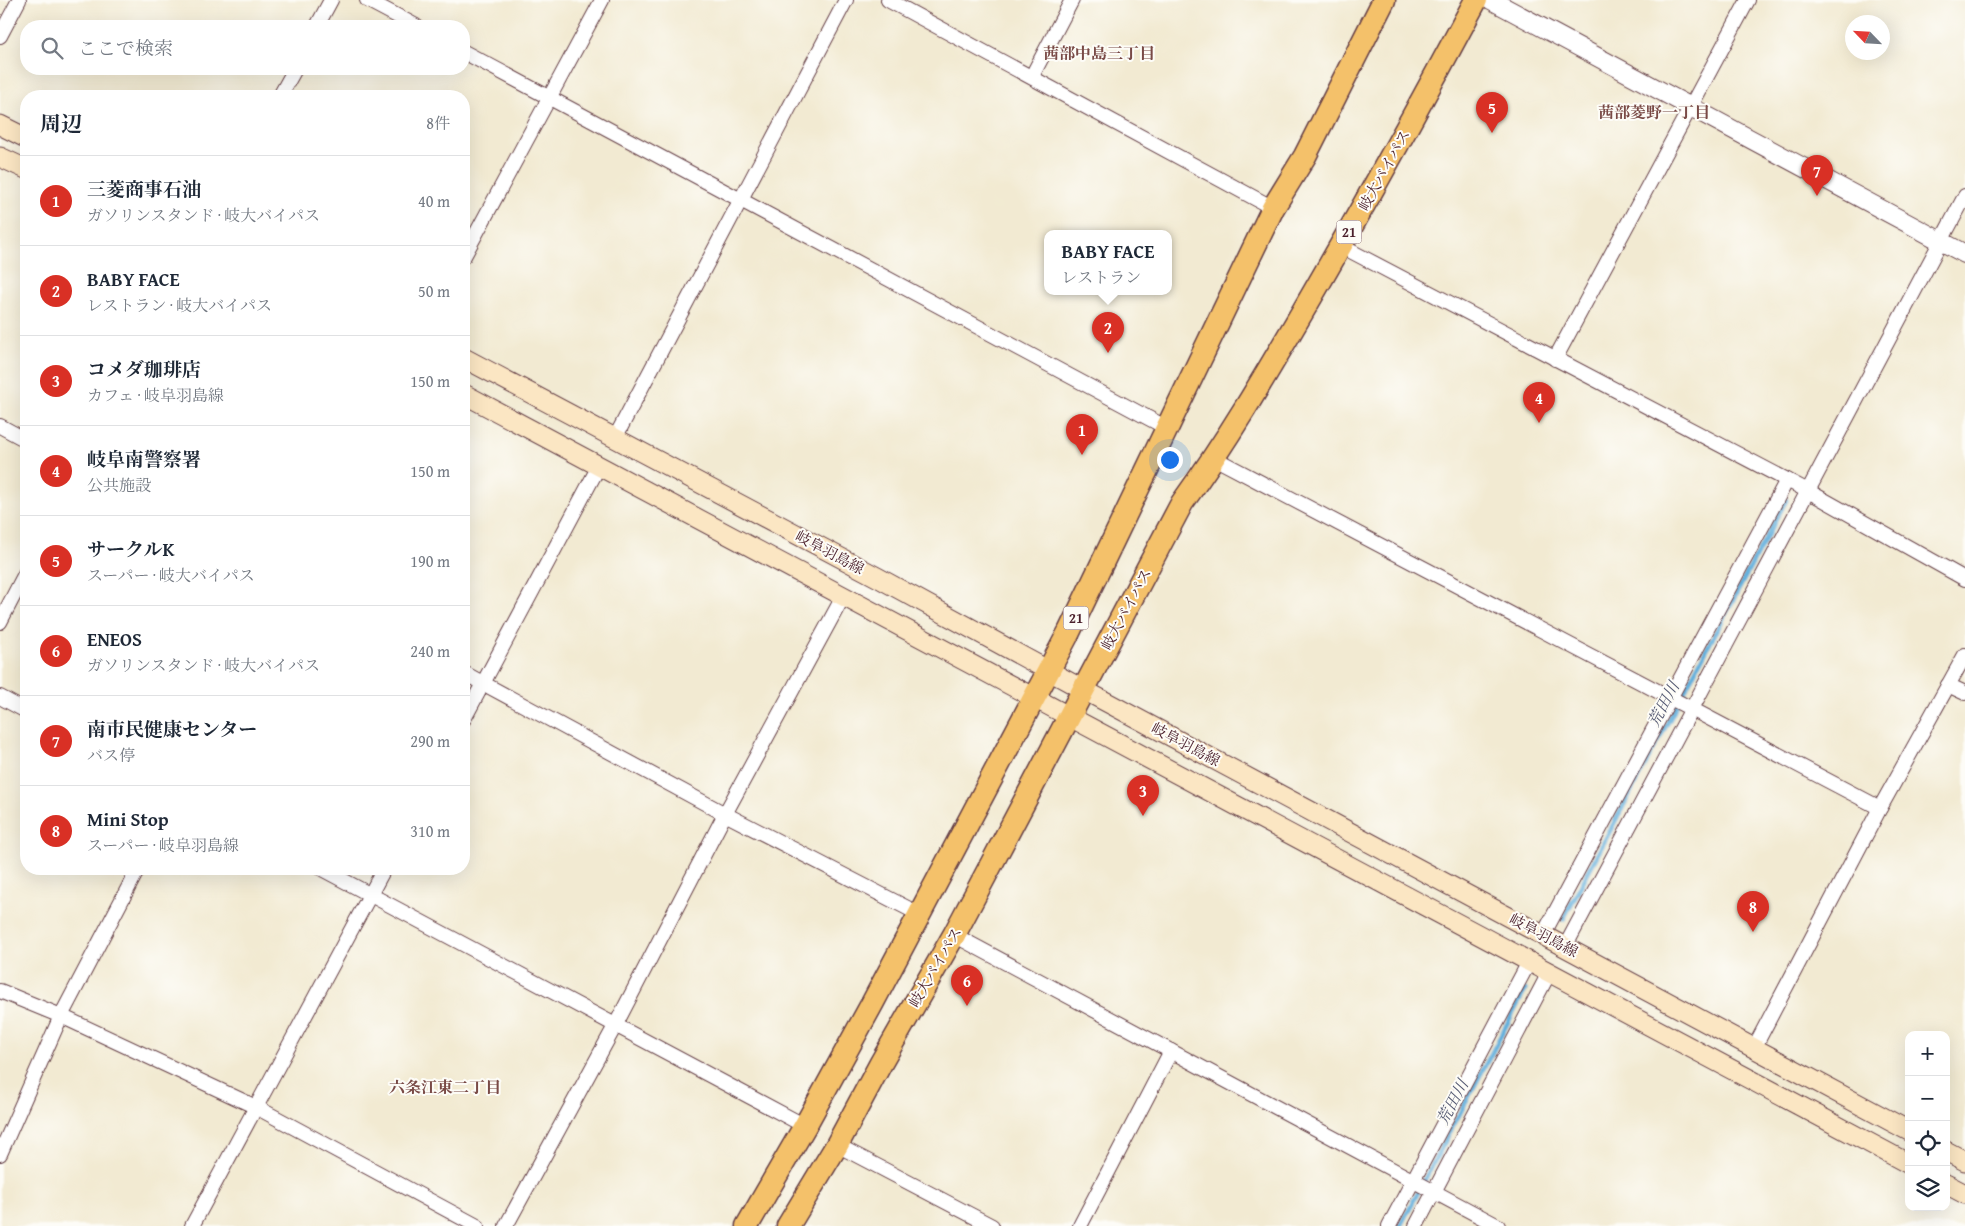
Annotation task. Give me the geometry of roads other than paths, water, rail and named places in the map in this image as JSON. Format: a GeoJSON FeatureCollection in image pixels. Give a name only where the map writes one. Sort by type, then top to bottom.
{"type":"FeatureCollection","features":[{"type":"Feature","properties":{"kind":"highway","name":"21"},"geometry":{"type":"LineString","coordinates":[[747,1226],[805,1126],[920,914],[1069,632],[1273,208],[1305,156],[1384,0]]}},
{"type":"Feature","properties":{"kind":"highway","name":"岐大バイパス"},"geometry":{"type":"LineString","coordinates":[[788,1226],[837,1145],[954,935],[1182,503],[1214,458],[1341,246],[1414,117],[1476,0]]}},
{"type":"Feature","properties":{"kind":"main road"},"geometry":{"type":"LineString","coordinates":[[0,125],[20,135]]}},
{"type":"Feature","properties":{"kind":"main road"},"geometry":{"type":"LineString","coordinates":[[0,157],[20,166]]}},
{"type":"Feature","properties":{"kind":"main road","name":"岐阜羽島線"},"geometry":{"type":"LineString","coordinates":[[470,361],[877,577],[1084,690],[1905,1129]]}},
{"type":"Feature","properties":{"kind":"main road","name":"岐阜羽島線"},"geometry":{"type":"LineString","coordinates":[[470,397],[1905,1162]]}},
{"type":"Feature","properties":{"kind":"main road"},"geometry":{"type":"LineString","coordinates":[[1950,1153],[1965,1161]]}},
{"type":"Feature","properties":{"kind":"main road"},"geometry":{"type":"LineString","coordinates":[[1950,1186],[1965,1194]]}},
{"type":"Feature","properties":{"kind":"street"},"geometry":{"type":"LineString","coordinates":[[0,36],[19,0]]}},
{"type":"Feature","properties":{"kind":"street"},"geometry":{"type":"LineString","coordinates":[[367,0],[405,20]]}},
{"type":"Feature","properties":{"kind":"street"},"geometry":{"type":"LineString","coordinates":[[470,245],[602,0]]}},
{"type":"Feature","properties":{"kind":"street"},"geometry":{"type":"LineString","coordinates":[[615,438],[846,0]]}},
{"type":"Feature","properties":{"kind":"street"},"geometry":{"type":"LineString","coordinates":[[888,0],[1032,76],[1273,208]]}},
{"type":"Feature","properties":{"kind":"street"},"geometry":{"type":"LineString","coordinates":[[1032,76],[1072,0]]}},
{"type":"Feature","properties":{"kind":"street"},"geometry":{"type":"LineString","coordinates":[[1491,0],[1965,254]]}},
{"type":"Feature","properties":{"kind":"street"},"geometry":{"type":"LineString","coordinates":[[1555,359],[1748,0]]}},
{"type":"Feature","properties":{"kind":"street"},"geometry":{"type":"LineString","coordinates":[[320,20],[328,1]]}},
{"type":"Feature","properties":{"kind":"street"},"geometry":{"type":"LineString","coordinates":[[470,55],[1167,428]]}},
{"type":"Feature","properties":{"kind":"street"},"geometry":{"type":"LineString","coordinates":[[283,90],[291,75]]}},
{"type":"Feature","properties":{"kind":"street"},"geometry":{"type":"LineString","coordinates":[[1543,935],[1808,491],[1965,196]]}},
{"type":"Feature","properties":{"kind":"street"},"geometry":{"type":"LineString","coordinates":[[1341,246],[1808,491],[1965,578]]}},
{"type":"Feature","properties":{"kind":"street"},"geometry":{"type":"LineString","coordinates":[[0,426],[20,437]]}},
{"type":"Feature","properties":{"kind":"street"},"geometry":{"type":"LineString","coordinates":[[1214,458],[1880,808]]}},
{"type":"Feature","properties":{"kind":"street"},"geometry":{"type":"LineString","coordinates":[[470,708],[599,466]]}},
{"type":"Feature","properties":{"kind":"street"},"geometry":{"type":"LineString","coordinates":[[1565,947],[1787,480]]}},
{"type":"Feature","properties":{"kind":"street"},"geometry":{"type":"LineString","coordinates":[[0,622],[20,584]]}},
{"type":"Feature","properties":{"kind":"street"},"geometry":{"type":"LineString","coordinates":[[506,1226],[615,1026],[725,814],[844,595]]}},
{"type":"Feature","properties":{"kind":"street"},"geometry":{"type":"LineString","coordinates":[[1754,1048],[1880,808],[1965,655]]}},
{"type":"Feature","properties":{"kind":"street"},"geometry":{"type":"LineString","coordinates":[[470,675],[725,814],[920,914]]}},
{"type":"Feature","properties":{"kind":"street"},"geometry":{"type":"LineString","coordinates":[[1948,685],[1965,694]]}},
{"type":"Feature","properties":{"kind":"street"},"geometry":{"type":"LineString","coordinates":[[0,697],[20,708]]}},
{"type":"Feature","properties":{"kind":"street"},"geometry":{"type":"LineString","coordinates":[[0,1154],[61,1016],[135,875]]}},
{"type":"Feature","properties":{"kind":"street"},"geometry":{"type":"LineString","coordinates":[[334,875],[805,1126]]}},
{"type":"Feature","properties":{"kind":"street"},"geometry":{"type":"LineString","coordinates":[[192,1226],[381,875]]}},
{"type":"Feature","properties":{"kind":"street"},"geometry":{"type":"LineString","coordinates":[[954,935],[1498,1226]]}},
{"type":"Feature","properties":{"kind":"street"},"geometry":{"type":"LineString","coordinates":[[1389,1226],[1529,962]]}},
{"type":"Feature","properties":{"kind":"street"},"geometry":{"type":"LineString","coordinates":[[1416,1226],[1549,973]]}},
{"type":"Feature","properties":{"kind":"street"},"geometry":{"type":"LineString","coordinates":[[0,991],[61,1016],[256,1107],[477,1226]]}},
{"type":"Feature","properties":{"kind":"street"},"geometry":{"type":"LineString","coordinates":[[1080,1226],[1171,1051]]}},
{"type":"Feature","properties":{"kind":"street"},"geometry":{"type":"LineString","coordinates":[[837,1145],[992,1226]]}},
{"type":"Feature","properties":{"kind":"waterway","name":"荒田川"},"geometry":{"type":"LineString","coordinates":[[1563,919],[1786,500]]}},
{"type":"Feature","properties":{"kind":"waterway","name":"荒田川"},"geometry":{"type":"LineString","coordinates":[[1400,1226],[1525,990]]}},
{"type":"Feature","properties":{"kind":"place","name":"サークルK"},"geometry":{"type":"Point","coordinates":[1492,133]}},
{"type":"Feature","properties":{"kind":"place","name":"南市民健康センター"},"geometry":{"type":"Point","coordinates":[1817,196]}},
{"type":"Feature","properties":{"kind":"place","name":"BABY FACE"},"geometry":{"type":"Point","coordinates":[1108,353]}},
{"type":"Feature","properties":{"kind":"place","name":"岐阜南警察署"},"geometry":{"type":"Point","coordinates":[1539,423]}},
{"type":"Feature","properties":{"kind":"place","name":"三菱商事石油"},"geometry":{"type":"Point","coordinates":[1082,455]}},
{"type":"Feature","properties":{"kind":"place","name":"コメダ珈琲店"},"geometry":{"type":"Point","coordinates":[1143,816]}},
{"type":"Feature","properties":{"kind":"place","name":"Mini Stop"},"geometry":{"type":"Point","coordinates":[1753,932]}},
{"type":"Feature","properties":{"kind":"place","name":"ENEOS"},"geometry":{"type":"Point","coordinates":[967,1006]}},
{"type":"Feature","properties":{"kind":"district","name":"茜部中島三丁目"},"geometry":{"type":"Point","coordinates":[1099,53]}},
{"type":"Feature","properties":{"kind":"district","name":"茜部菱野一丁目"},"geometry":{"type":"Point","coordinates":[1654,112]}},
{"type":"Feature","properties":{"kind":"district","name":"六条江東二丁目"},"geometry":{"type":"Point","coordinates":[445,1087]}}]}
